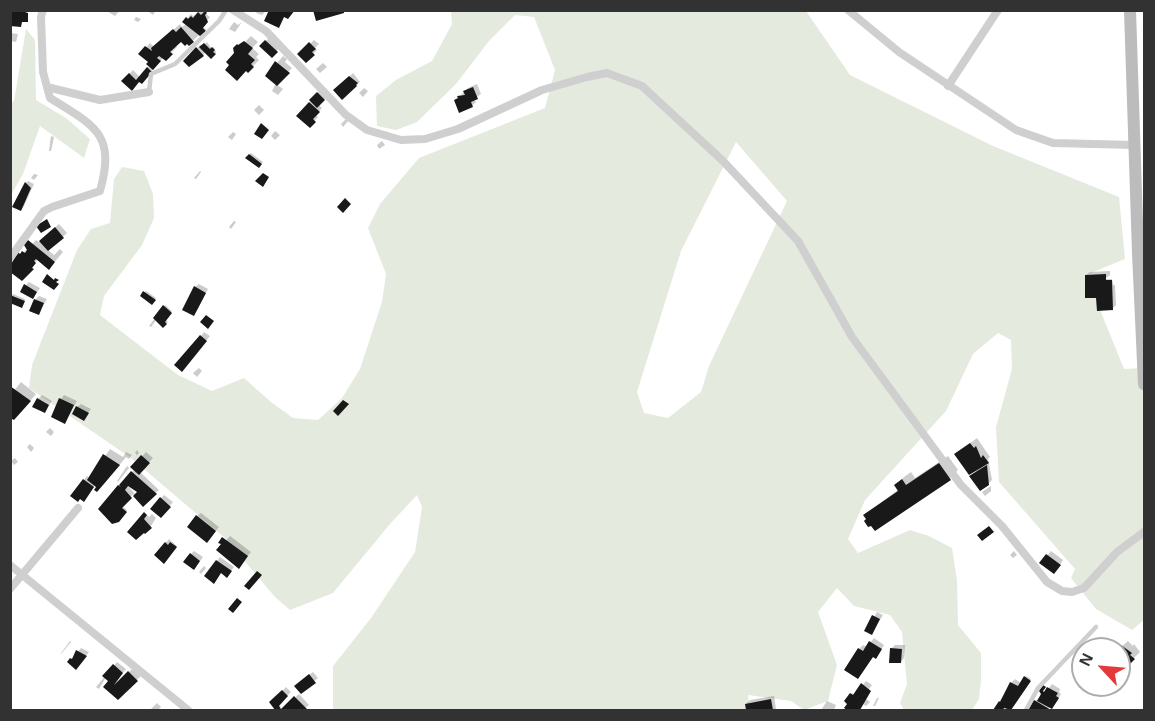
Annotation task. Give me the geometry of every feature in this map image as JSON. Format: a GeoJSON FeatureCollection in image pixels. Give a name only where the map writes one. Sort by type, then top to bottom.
{"type":"FeatureCollection","features":[{"type":"Feature","properties":{"kind":"street"},"geometry":{"type":"LineString","coordinates":[[10,258],[44,211],[100,191],[107,164],[102,136],[88,123],[50,98],[43,72],[41,17],[43,10]]}},
{"type":"Feature","properties":{"kind":"street"},"geometry":{"type":"LineString","coordinates":[[233,10],[266,32],[346,115],[367,130],[401,140],[425,139],[458,129],[542,90],[586,77],[607,73],[642,86],[723,161],[798,241],[852,337],[961,485],[1002,526],[1047,582],[1062,591],[1072,592],[1083,588],[1117,552],[1144,532]]}},
{"type":"Feature","properties":{"kind":"street"},"geometry":{"type":"LineString","coordinates":[[848,10],[899,52],[1016,130],[1053,144],[1134,144]]}},
{"type":"Feature","properties":{"kind":"street"},"geometry":{"type":"LineString","coordinates":[[948,86],[998,10]]}},
{"type":"Feature","properties":{"kind":"street"},"geometry":{"type":"LineString","coordinates":[[1131,10],[1144,384]]}},
{"type":"Feature","properties":{"kind":"street"},"geometry":{"type":"LineString","coordinates":[[47,87],[100,100],[149,92]]}},
{"type":"Feature","properties":{"kind":"street"},"geometry":{"type":"LineString","coordinates":[[10,590],[78,508]]}},
{"type":"Feature","properties":{"kind":"street"},"geometry":{"type":"LineString","coordinates":[[10,565],[188,711]]}},
{"type":"Feature","properties":{"kind":"lane"},"geometry":{"type":"LineString","coordinates":[[149,92],[151,74],[175,64],[219,21],[226,10]]}},
{"type":"Feature","properties":{"kind":"lane"},"geometry":{"type":"LineString","coordinates":[[1026,711],[1038,688],[1096,627]]}},
{"type":"Feature","properties":{"kind":"shaded area"},"geometry":{"type":"Polygon","coordinates":[[[451,11],[806,11],[850,75],[993,146],[1119,197],[1125,259],[1086,275],[1124,369],[1144,368],[1144,620],[1132,630],[1096,609],[1071,578],[1075,569],[999,482],[996,427],[1012,369],[1011,340],[998,333],[973,354],[946,411],[865,500],[848,539],[858,553],[910,530],[929,536],[952,548],[957,580],[958,625],[981,653],[979,699],[972,710],[904,710],[900,703],[907,684],[902,632],[890,615],[854,606],[837,588],[818,612],[837,665],[828,701],[804,710],[791,701],[748,695],[750,710],[333,710],[333,666],[371,618],[415,552],[422,507],[417,495],[333,593],[290,610],[275,597],[225,538],[131,458],[29,388],[32,365],[77,250],[91,229],[110,223],[114,179],[122,167],[144,171],[153,194],[154,218],[142,245],[104,296],[100,315],[178,375],[212,391],[244,378],[293,418],[318,420],[342,398],[360,369],[382,302],[386,274],[368,228],[380,204],[419,158],[545,108],[555,70],[534,17],[515,15],[489,41],[456,84],[417,122],[396,130],[377,126],[376,96],[396,80],[432,61],[452,24],[451,11]],[[736,142],[681,251],[637,392],[644,413],[668,418],[701,392],[709,366],[787,201],[736,142]]]}},
{"type":"Feature","properties":{"kind":"shaded area"},"geometry":{"type":"Polygon","coordinates":[[[26,29],[35,40],[36,100],[66,118],[90,139],[84,158],[40,126],[23,174],[11,195],[11,103],[14,101],[26,29]]]}},
{"type":"Feature","properties":{"kind":"building"},"geometry":{"type":"Polygon","coordinates":[[[10,10],[25,10],[28,13],[28,22],[22,22],[21,27],[10,26],[10,10]]]}},
{"type":"Feature","properties":{"kind":"building"},"geometry":{"type":"Polygon","coordinates":[[[269,10],[295,10],[288,19],[284,17],[279,28],[264,21],[269,10]]]}},
{"type":"Feature","properties":{"kind":"building"},"geometry":{"type":"Polygon","coordinates":[[[313,10],[344,10],[344,13],[316,21],[313,10]]]}},
{"type":"Feature","properties":{"kind":"building"},"geometry":{"type":"Polygon","coordinates":[[[205,11],[208,22],[203,28],[206,31],[200,36],[182,22],[186,17],[193,18],[198,12],[201,15],[205,11]]]}},
{"type":"Feature","properties":{"kind":"building"},"geometry":{"type":"Polygon","coordinates":[[[181,27],[194,42],[185,46],[181,42],[170,52],[173,54],[166,61],[159,56],[157,58],[161,61],[153,70],[146,64],[148,62],[138,54],[145,46],[152,51],[151,48],[173,29],[176,32],[181,27]]]}},
{"type":"Feature","properties":{"kind":"building"},"geometry":{"type":"Polygon","coordinates":[[[265,40],[278,52],[272,58],[259,46],[265,40]]]}},
{"type":"Feature","properties":{"kind":"building"},"geometry":{"type":"Polygon","coordinates":[[[244,41],[253,48],[248,54],[255,60],[251,64],[254,67],[248,73],[246,71],[237,81],[225,70],[229,65],[226,62],[234,53],[233,48],[244,41]]]}},
{"type":"Feature","properties":{"kind":"building"},"geometry":{"type":"Polygon","coordinates":[[[309,42],[316,49],[312,52],[315,55],[306,63],[297,54],[309,42]]]}},
{"type":"Feature","properties":{"kind":"building"},"geometry":{"type":"Polygon","coordinates":[[[204,43],[210,49],[212,47],[215,50],[213,52],[216,54],[211,59],[199,47],[204,43]]]}},
{"type":"Feature","properties":{"kind":"building"},"geometry":{"type":"Polygon","coordinates":[[[196,47],[204,56],[189,67],[183,61],[196,47]]]}},
{"type":"Feature","properties":{"kind":"building"},"geometry":{"type":"Polygon","coordinates":[[[275,61],[290,73],[277,86],[265,76],[275,61]]]}},
{"type":"Feature","properties":{"kind":"building"},"geometry":{"type":"Polygon","coordinates":[[[147,67],[152,72],[142,84],[139,82],[132,91],[121,81],[129,73],[136,80],[147,67]]]}},
{"type":"Feature","properties":{"kind":"building"},"geometry":{"type":"Polygon","coordinates":[[[349,76],[358,83],[342,100],[333,90],[349,76]]]}},
{"type":"Feature","properties":{"kind":"building"},"geometry":{"type":"Polygon","coordinates":[[[473,87],[478,99],[471,102],[473,107],[459,113],[454,100],[458,98],[457,96],[465,95],[463,91],[473,87]]]}},
{"type":"Feature","properties":{"kind":"building"},"geometry":{"type":"Polygon","coordinates":[[[317,92],[325,100],[317,108],[309,100],[317,92]]]}},
{"type":"Feature","properties":{"kind":"building"},"geometry":{"type":"Polygon","coordinates":[[[309,102],[320,112],[313,119],[316,122],[310,128],[296,116],[309,102]]]}},
{"type":"Feature","properties":{"kind":"building"},"geometry":{"type":"Polygon","coordinates":[[[261,123],[269,130],[262,139],[254,134],[261,123]]]}},
{"type":"Feature","properties":{"kind":"building"},"geometry":{"type":"Polygon","coordinates":[[[249,154],[262,164],[259,168],[245,158],[249,154]]]}},
{"type":"Feature","properties":{"kind":"building"},"geometry":{"type":"Polygon","coordinates":[[[263,173],[269,177],[263,187],[255,181],[263,173]]]}},
{"type":"Feature","properties":{"kind":"building"},"geometry":{"type":"Polygon","coordinates":[[[25,182],[31,188],[21,211],[12,207],[25,182]]]}},
{"type":"Feature","properties":{"kind":"building"},"geometry":{"type":"Polygon","coordinates":[[[345,198],[351,204],[343,213],[337,207],[345,198]]]}},
{"type":"Feature","properties":{"kind":"building"},"geometry":{"type":"Polygon","coordinates":[[[47,219],[51,227],[41,233],[36,226],[47,219]]]}},
{"type":"Feature","properties":{"kind":"building"},"geometry":{"type":"Polygon","coordinates":[[[55,227],[64,238],[48,251],[39,241],[55,227]]]}},
{"type":"Feature","properties":{"kind":"building"},"geometry":{"type":"Polygon","coordinates":[[[28,240],[55,262],[49,270],[36,259],[32,268],[34,269],[22,281],[10,272],[12,269],[10,266],[18,252],[25,253],[27,250],[24,245],[28,240]]]}},
{"type":"Feature","properties":{"kind":"building"},"geometry":{"type":"Polygon","coordinates":[[[47,274],[54,280],[55,278],[59,280],[54,290],[42,282],[47,274]]]}},
{"type":"Feature","properties":{"kind":"building"},"geometry":{"type":"Polygon","coordinates":[[[1106,274],[1106,280],[1112,280],[1113,310],[1097,311],[1096,298],[1085,298],[1085,275],[1106,274]]]}},
{"type":"Feature","properties":{"kind":"building"},"geometry":{"type":"Polygon","coordinates":[[[24,284],[37,292],[33,299],[20,292],[24,284]]]}},
{"type":"Feature","properties":{"kind":"building"},"geometry":{"type":"Polygon","coordinates":[[[194,286],[206,293],[194,316],[182,310],[194,286]]]}},
{"type":"Feature","properties":{"kind":"building"},"geometry":{"type":"Polygon","coordinates":[[[143,291],[156,300],[152,305],[140,296],[143,291]]]}},
{"type":"Feature","properties":{"kind":"building"},"geometry":{"type":"Polygon","coordinates":[[[10,295],[25,301],[22,308],[10,303],[10,295]]]}},
{"type":"Feature","properties":{"kind":"building"},"geometry":{"type":"Polygon","coordinates":[[[34,299],[44,303],[39,315],[29,311],[34,299]]]}},
{"type":"Feature","properties":{"kind":"building"},"geometry":{"type":"Polygon","coordinates":[[[163,305],[172,313],[163,328],[153,318],[163,305]]]}},
{"type":"Feature","properties":{"kind":"building"},"geometry":{"type":"Polygon","coordinates":[[[206,315],[214,321],[208,329],[200,322],[206,315]]]}},
{"type":"Feature","properties":{"kind":"building"},"geometry":{"type":"Polygon","coordinates":[[[200,335],[207,341],[182,372],[174,365],[200,335]]]}},
{"type":"Feature","properties":{"kind":"building"},"geometry":{"type":"Polygon","coordinates":[[[10,386],[31,401],[14,420],[10,418],[10,386]]]}},
{"type":"Feature","properties":{"kind":"building"},"geometry":{"type":"Polygon","coordinates":[[[37,398],[49,405],[45,413],[32,407],[37,398]]]}},
{"type":"Feature","properties":{"kind":"building"},"geometry":{"type":"Polygon","coordinates":[[[59,398],[74,405],[65,424],[51,417],[59,398]]]}},
{"type":"Feature","properties":{"kind":"building"},"geometry":{"type":"Polygon","coordinates":[[[343,400],[349,404],[338,416],[333,411],[343,400]]]}},
{"type":"Feature","properties":{"kind":"building"},"geometry":{"type":"Polygon","coordinates":[[[76,406],[89,413],[84,421],[72,414],[76,406]]]}},
{"type":"Feature","properties":{"kind":"building"},"geometry":{"type":"Polygon","coordinates":[[[970,443],[974,448],[976,446],[981,458],[983,455],[989,463],[969,475],[954,454],[970,443]]]}},
{"type":"Feature","properties":{"kind":"building"},"geometry":{"type":"Polygon","coordinates":[[[103,454],[120,465],[97,492],[94,490],[96,487],[87,480],[103,454]]]}},
{"type":"Feature","properties":{"kind":"building"},"geometry":{"type":"Polygon","coordinates":[[[141,455],[150,463],[139,475],[130,467],[141,455]]]}},
{"type":"Feature","properties":{"kind":"building"},"geometry":{"type":"Polygon","coordinates":[[[939,463],[951,480],[875,531],[871,526],[868,527],[863,515],[898,491],[894,485],[902,479],[906,485],[939,463]]]}},
{"type":"Feature","properties":{"kind":"building"},"geometry":{"type":"Polygon","coordinates":[[[987,465],[989,485],[980,491],[969,476],[987,465]]]}},
{"type":"Feature","properties":{"kind":"building"},"geometry":{"type":"Polygon","coordinates":[[[131,471],[157,494],[143,507],[133,496],[137,492],[128,486],[125,490],[132,498],[122,508],[127,512],[119,522],[112,524],[98,509],[118,485],[121,487],[119,485],[131,471]]]}},
{"type":"Feature","properties":{"kind":"building"},"geometry":{"type":"Polygon","coordinates":[[[83,479],[94,487],[84,502],[80,499],[78,502],[70,496],[83,479]]]}},
{"type":"Feature","properties":{"kind":"building"},"geometry":{"type":"Polygon","coordinates":[[[160,497],[171,507],[161,518],[150,509],[160,497]]]}},
{"type":"Feature","properties":{"kind":"building"},"geometry":{"type":"Polygon","coordinates":[[[144,512],[147,515],[144,519],[152,528],[136,540],[127,532],[144,512]]]}},
{"type":"Feature","properties":{"kind":"building"},"geometry":{"type":"Polygon","coordinates":[[[196,515],[216,531],[207,543],[187,527],[196,515]]]}},
{"type":"Feature","properties":{"kind":"building"},"geometry":{"type":"Polygon","coordinates":[[[989,526],[994,532],[982,541],[977,535],[989,526]]]}},
{"type":"Feature","properties":{"kind":"building"},"geometry":{"type":"Polygon","coordinates":[[[222,537],[248,556],[239,569],[216,550],[221,544],[218,543],[222,537]]]}},
{"type":"Feature","properties":{"kind":"building"},"geometry":{"type":"Polygon","coordinates":[[[165,542],[168,545],[170,542],[177,547],[164,564],[154,555],[165,542]]]}},
{"type":"Feature","properties":{"kind":"building"},"geometry":{"type":"Polygon","coordinates":[[[190,553],[200,561],[194,570],[183,562],[190,553]]]}},
{"type":"Feature","properties":{"kind":"building"},"geometry":{"type":"Polygon","coordinates":[[[1046,554],[1061,565],[1054,574],[1039,563],[1046,554]]]}},
{"type":"Feature","properties":{"kind":"building"},"geometry":{"type":"Polygon","coordinates":[[[216,560],[232,571],[227,578],[221,573],[214,584],[204,576],[216,560]]]}},
{"type":"Feature","properties":{"kind":"building"},"geometry":{"type":"Polygon","coordinates":[[[257,571],[262,575],[249,590],[244,586],[257,571]]]}},
{"type":"Feature","properties":{"kind":"building"},"geometry":{"type":"Polygon","coordinates":[[[237,598],[242,602],[233,613],[228,609],[237,598]]]}},
{"type":"Feature","properties":{"kind":"building"},"geometry":{"type":"Polygon","coordinates":[[[872,615],[880,619],[872,635],[864,631],[872,615]]]}},
{"type":"Feature","properties":{"kind":"building"},"geometry":{"type":"Polygon","coordinates":[[[869,641],[882,649],[876,659],[873,657],[858,679],[844,670],[858,648],[863,651],[869,641]]]}},
{"type":"Feature","properties":{"kind":"building"},"geometry":{"type":"Polygon","coordinates":[[[890,648],[902,649],[901,663],[889,663],[890,648]]]}},
{"type":"Feature","properties":{"kind":"building"},"geometry":{"type":"Polygon","coordinates":[[[76,650],[87,656],[76,670],[67,662],[70,658],[72,659],[76,650]]]}},
{"type":"Feature","properties":{"kind":"building"},"geometry":{"type":"Polygon","coordinates":[[[113,664],[123,673],[114,685],[128,671],[138,681],[118,700],[103,687],[108,681],[102,676],[113,664]]]}},
{"type":"Feature","properties":{"kind":"building"},"geometry":{"type":"Polygon","coordinates":[[[309,674],[316,683],[301,694],[294,686],[309,674]]]}},
{"type":"Feature","properties":{"kind":"building"},"geometry":{"type":"Polygon","coordinates":[[[1024,676],[1031,681],[1011,710],[1004,708],[993,710],[1000,702],[1010,682],[1018,686],[1024,676]]]}},
{"type":"Feature","properties":{"kind":"building"},"geometry":{"type":"Polygon","coordinates":[[[861,683],[871,691],[860,710],[847,710],[844,708],[847,704],[844,701],[850,693],[853,695],[861,683]]]}},
{"type":"Feature","properties":{"kind":"building"},"geometry":{"type":"Polygon","coordinates":[[[1043,685],[1046,687],[1044,692],[1047,687],[1058,693],[1056,696],[1059,698],[1052,709],[1037,701],[1043,685]]]}},
{"type":"Feature","properties":{"kind":"building"},"geometry":{"type":"Polygon","coordinates":[[[282,690],[288,696],[279,706],[281,709],[275,710],[269,702],[282,690]]]}},
{"type":"Feature","properties":{"kind":"building"},"geometry":{"type":"Polygon","coordinates":[[[294,696],[307,709],[280,710],[294,696]]]}},
{"type":"Feature","properties":{"kind":"building"},"geometry":{"type":"Polygon","coordinates":[[[771,699],[773,710],[746,710],[745,704],[771,699]]]}},
{"type":"Feature","properties":{"kind":"building"},"geometry":{"type":"Polygon","coordinates":[[[1034,700],[1051,710],[1028,710],[1034,700]]]}}]}
